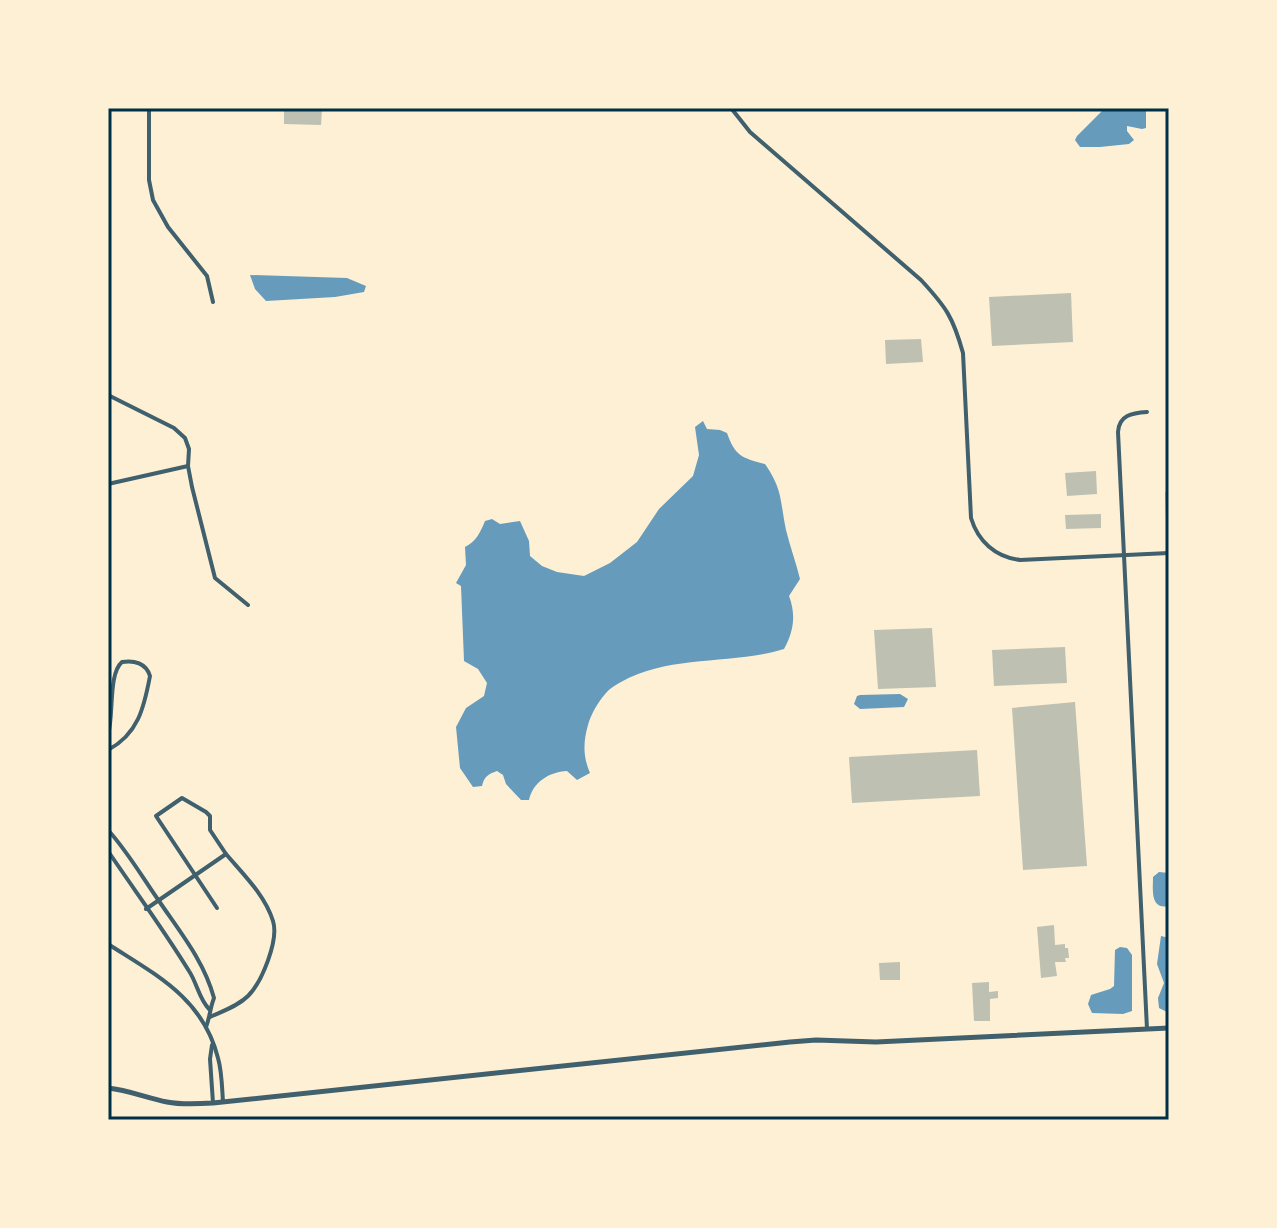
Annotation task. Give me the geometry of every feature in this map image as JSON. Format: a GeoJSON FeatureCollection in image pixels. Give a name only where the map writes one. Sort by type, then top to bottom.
{"type":"FeatureCollection","features":[{"type":"Feature","properties":{"kind":"street"},"geometry":{"type":"LineString","coordinates":[[149,108],[149,180],[153,200],[168,227],[207,276],[213,302]]}},
{"type":"Feature","properties":{"kind":"street"},"geometry":{"type":"LineString","coordinates":[[731,108],[750,132],[921,280],[945,306],[960,342],[965,381],[970,513],[974,528],[985,543],[1005,557],[1020,560],[1169,553]]}},
{"type":"Feature","properties":{"kind":"street"},"geometry":{"type":"LineString","coordinates":[[108,395],[180,432],[188,443],[188,466],[215,578],[248,605]]}},
{"type":"Feature","properties":{"kind":"street"},"geometry":{"type":"LineString","coordinates":[[1147,412],[1125,417],[1118,428],[1147,1029]]}},
{"type":"Feature","properties":{"kind":"street"},"geometry":{"type":"LineString","coordinates":[[108,484],[188,466]]}},
{"type":"Feature","properties":{"kind":"street"},"geometry":{"type":"LineString","coordinates":[[108,735],[115,669],[122,662],[137,662],[146,667],[150,676],[142,711],[128,737],[108,750]]}},
{"type":"Feature","properties":{"kind":"street"},"geometry":{"type":"LineString","coordinates":[[210,1017],[247,998],[261,980],[275,929],[259,893],[210,830],[210,816],[182,798],[156,816],[217,908]]}},
{"type":"Feature","properties":{"kind":"street"},"geometry":{"type":"LineString","coordinates":[[108,830],[181,931],[204,969],[214,998],[206,1027]]}},
{"type":"Feature","properties":{"kind":"street"},"geometry":{"type":"LineString","coordinates":[[108,851],[195,979],[202,1002],[209,1009]]}},
{"type":"Feature","properties":{"kind":"street"},"geometry":{"type":"LineString","coordinates":[[146,909],[226,854]]}},
{"type":"Feature","properties":{"kind":"street"},"geometry":{"type":"LineString","coordinates":[[108,944],[171,985],[195,1010],[206,1027],[219,1059],[223,1102]]}},
{"type":"Feature","properties":{"kind":"street"},"geometry":{"type":"LineString","coordinates":[[108,1088],[166,1102],[213,1103],[803,1041],[876,1042],[1169,1028]]}},
{"type":"Feature","properties":{"kind":"street"},"geometry":{"type":"LineString","coordinates":[[213,1043],[210,1059],[213,1103]]}},
{"type":"Feature","properties":{"kind":"water"},"geometry":{"type":"Polygon","coordinates":[[[1105,108],[1146,108],[1146,128],[1127,126],[1134,140],[1129,144],[1080,147],[1075,140],[1077,136],[1105,108]]]}},
{"type":"Feature","properties":{"kind":"water"},"geometry":{"type":"Polygon","coordinates":[[[250,275],[347,278],[366,286],[364,292],[335,297],[266,301],[255,289],[250,275]]]}},
{"type":"Feature","properties":{"kind":"water"},"geometry":{"type":"Polygon","coordinates":[[[703,421],[707,429],[727,433],[740,455],[765,464],[778,489],[800,579],[789,596],[793,622],[784,649],[743,657],[680,663],[640,673],[609,690],[593,712],[585,743],[590,773],[577,780],[567,771],[554,773],[538,783],[529,800],[521,800],[497,771],[487,776],[482,786],[473,787],[460,768],[456,727],[466,708],[484,696],[487,683],[478,669],[464,661],[461,586],[456,583],[466,565],[465,547],[475,539],[485,521],[492,519],[500,524],[520,521],[529,541],[530,556],[542,566],[584,576],[610,563],[637,542],[659,509],[693,476],[699,455],[695,427],[703,421]]]}},
{"type":"Feature","properties":{"kind":"water"},"geometry":{"type":"Polygon","coordinates":[[[900,694],[908,699],[904,707],[860,709],[854,704],[860,695],[900,694]]]}},
{"type":"Feature","properties":{"kind":"water"},"geometry":{"type":"Polygon","coordinates":[[[1159,872],[1169,873],[1169,906],[1158,905],[1154,898],[1153,877],[1159,872]]]}},
{"type":"Feature","properties":{"kind":"water"},"geometry":{"type":"Polygon","coordinates":[[[1161,936],[1169,938],[1166,966],[1169,972],[1169,1013],[1159,1008],[1158,998],[1164,983],[1157,964],[1161,936]]]}},
{"type":"Feature","properties":{"kind":"water"},"geometry":{"type":"Polygon","coordinates":[[[1127,948],[1132,955],[1132,1011],[1123,1014],[1092,1013],[1088,1004],[1091,995],[1114,986],[1115,950],[1127,948]]]}},
{"type":"Feature","properties":{"kind":"building"},"geometry":{"type":"Polygon","coordinates":[[[284,108],[322,108],[321,125],[284,124],[284,108]]]}},
{"type":"Feature","properties":{"kind":"building"},"geometry":{"type":"Polygon","coordinates":[[[1071,293],[1073,342],[992,346],[989,297],[1071,293]]]}},
{"type":"Feature","properties":{"kind":"building"},"geometry":{"type":"Polygon","coordinates":[[[921,339],[923,362],[886,364],[885,340],[921,339]]]}},
{"type":"Feature","properties":{"kind":"building"},"geometry":{"type":"Polygon","coordinates":[[[1096,471],[1097,494],[1067,496],[1065,473],[1096,471]]]}},
{"type":"Feature","properties":{"kind":"building"},"geometry":{"type":"Polygon","coordinates":[[[1169,491],[1169,519],[1166,519],[1165,492],[1169,491]]]}},
{"type":"Feature","properties":{"kind":"building"},"geometry":{"type":"Polygon","coordinates":[[[1101,514],[1101,528],[1066,529],[1065,515],[1101,514]]]}},
{"type":"Feature","properties":{"kind":"building"},"geometry":{"type":"Polygon","coordinates":[[[932,628],[936,687],[878,689],[874,630],[932,628]]]}},
{"type":"Feature","properties":{"kind":"building"},"geometry":{"type":"Polygon","coordinates":[[[1065,647],[1067,683],[994,686],[992,650],[1065,647]]]}},
{"type":"Feature","properties":{"kind":"building"},"geometry":{"type":"Polygon","coordinates":[[[1075,702],[1087,866],[1023,870],[1012,708],[1075,702]]]}},
{"type":"Feature","properties":{"kind":"building"},"geometry":{"type":"Polygon","coordinates":[[[977,750],[980,796],[852,803],[849,757],[977,750]]]}},
{"type":"Feature","properties":{"kind":"building"},"geometry":{"type":"Polygon","coordinates":[[[1054,925],[1055,945],[1065,944],[1069,958],[1065,958],[1066,962],[1055,962],[1057,976],[1041,978],[1037,927],[1054,925]]]}},
{"type":"Feature","properties":{"kind":"building"},"geometry":{"type":"Polygon","coordinates":[[[900,962],[900,980],[880,980],[879,963],[900,962]]]}},
{"type":"Feature","properties":{"kind":"building"},"geometry":{"type":"Polygon","coordinates":[[[989,982],[989,992],[998,991],[998,998],[990,999],[990,1021],[974,1021],[972,983],[989,982]]]}}]}
